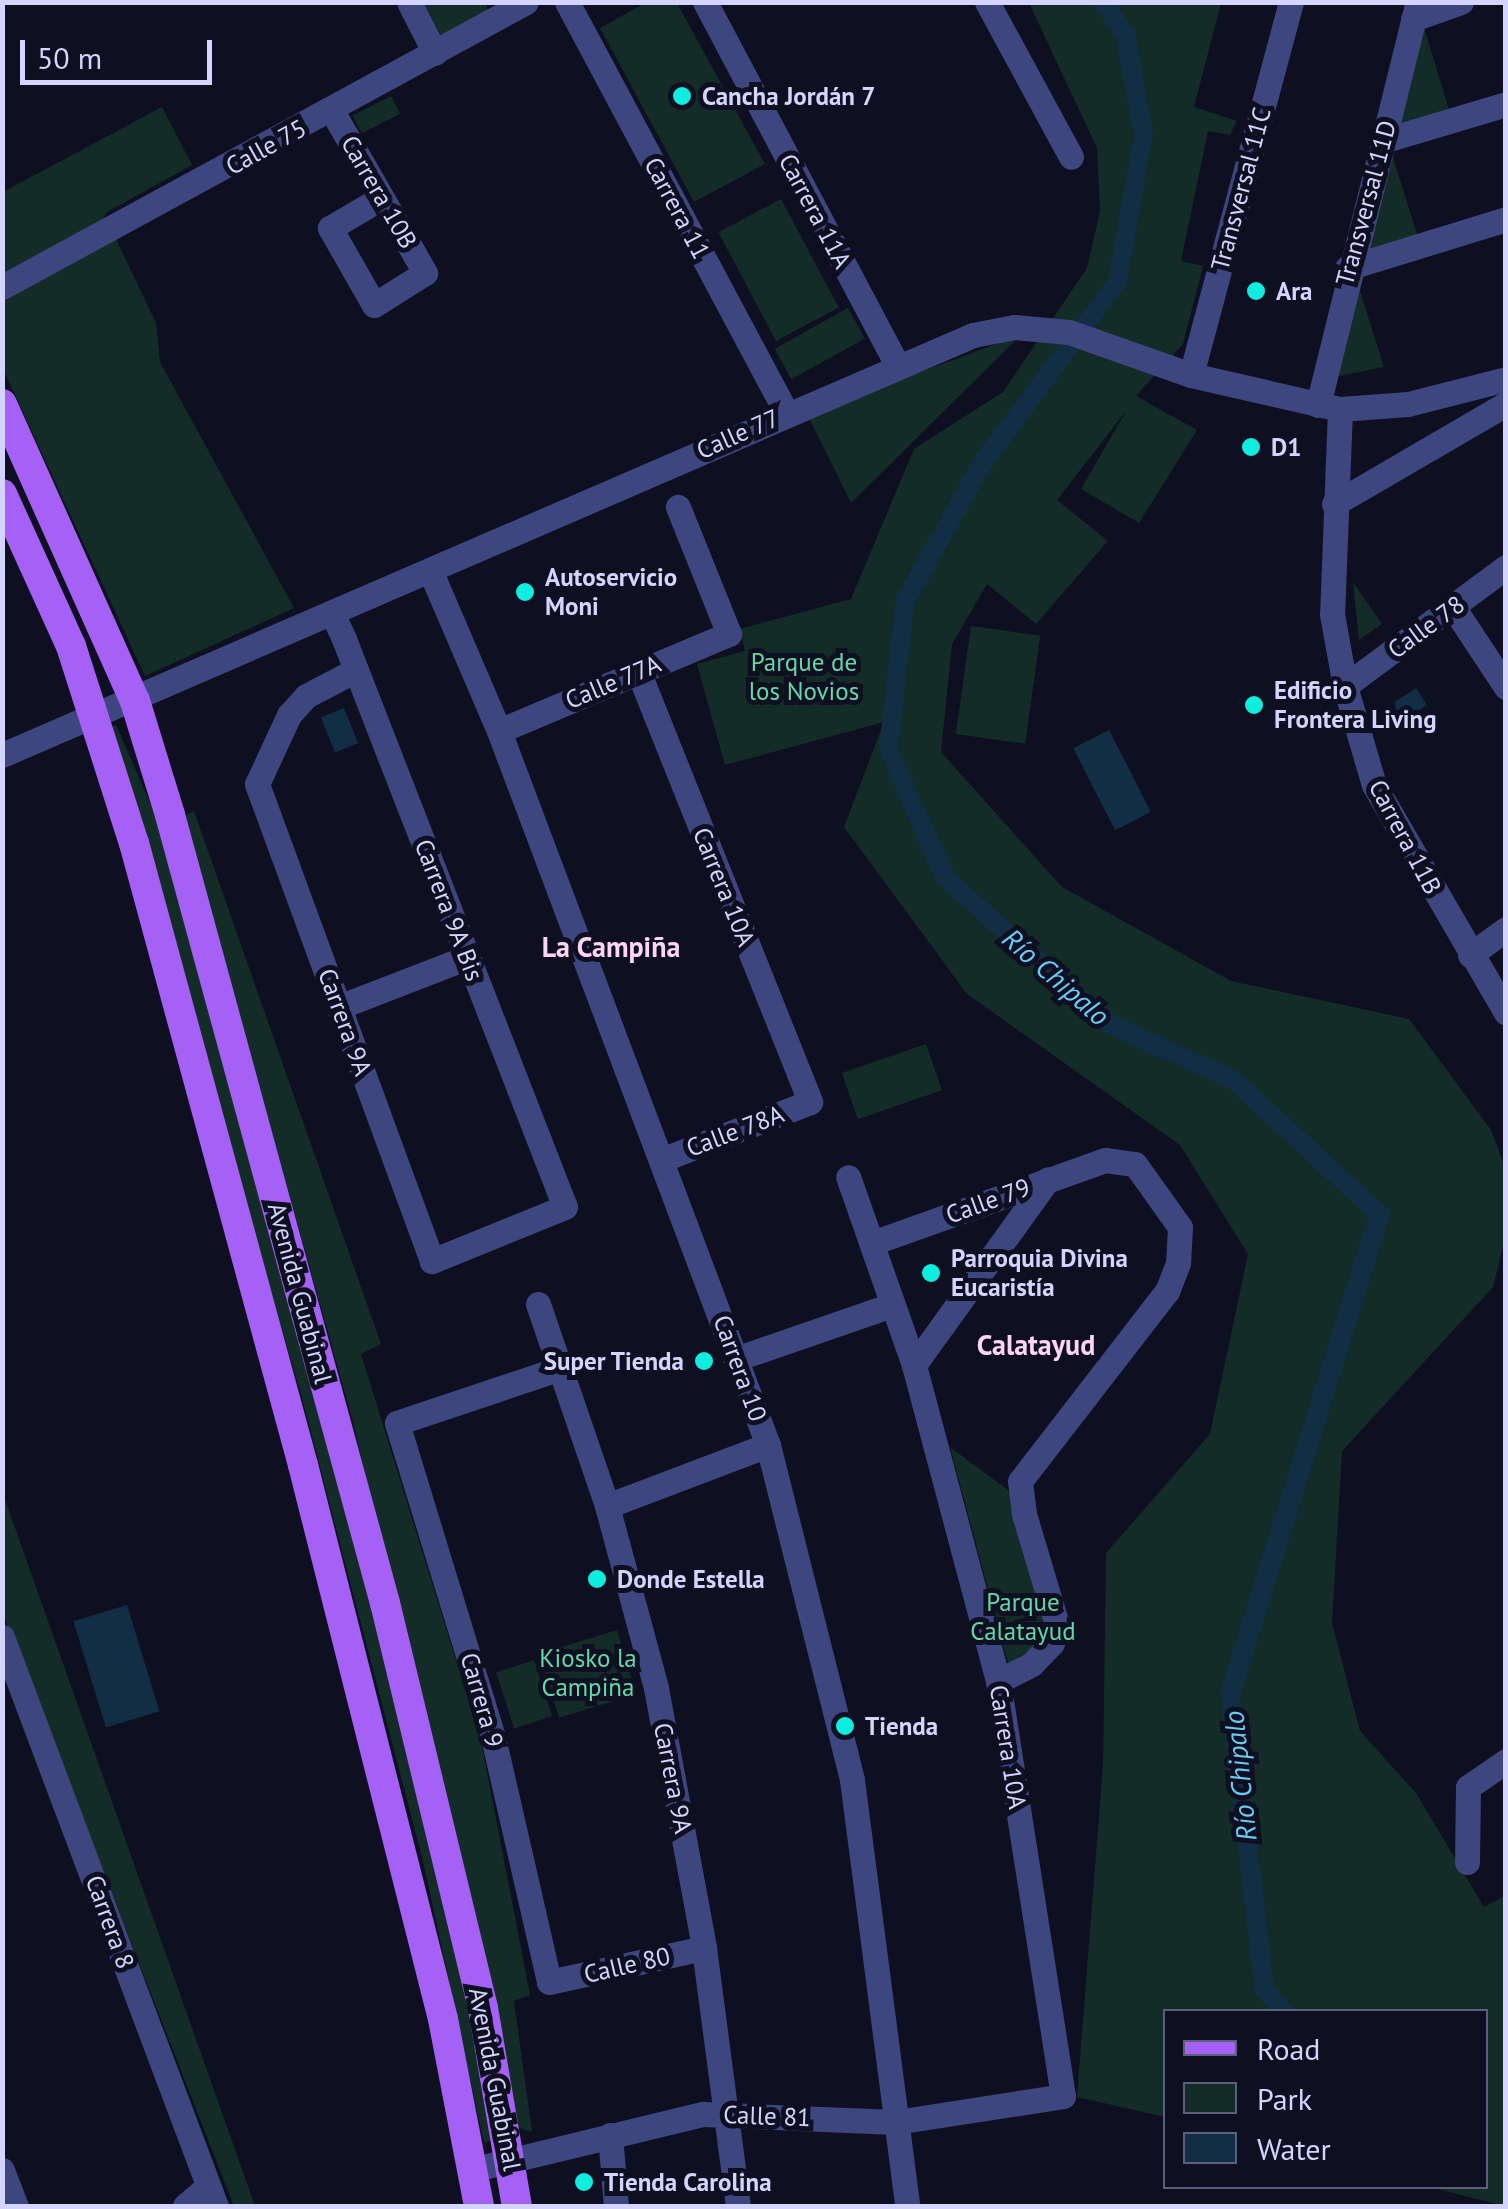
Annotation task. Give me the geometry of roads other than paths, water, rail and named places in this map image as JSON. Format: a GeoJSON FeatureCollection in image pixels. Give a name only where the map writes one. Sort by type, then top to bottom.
{"type":"FeatureCollection","features":[{"type":"Feature","properties":{"kind":"main road","name":"Avenida Guabinal"},"geometry":{"type":"LineString","coordinates":[[2,404],[135,701],[385,1603],[484,2008],[513,2159],[518,2206]]}},
{"type":"Feature","properties":{"kind":"main road","name":"Avenida Guabinal"},"geometry":{"type":"LineString","coordinates":[[2,494],[71,646],[94,716],[303,1465],[475,2169],[479,2206]]}},
{"type":"Feature","properties":{"kind":"street"},"geometry":{"type":"LineString","coordinates":[[409,2],[435,53]]}},
{"type":"Feature","properties":{"kind":"street","name":"Calle 75"},"geometry":{"type":"LineString","coordinates":[[2,286],[332,111],[526,2]]}},
{"type":"Feature","properties":{"kind":"street","name":"Carrera 11"},"geometry":{"type":"LineString","coordinates":[[566,2],[786,413]]}},
{"type":"Feature","properties":{"kind":"street","name":"Carrera 11A"},"geometry":{"type":"LineString","coordinates":[[705,2],[898,366]]}},
{"type":"Feature","properties":{"kind":"street"},"geometry":{"type":"LineString","coordinates":[[986,2],[1071,157]]}},
{"type":"Feature","properties":{"kind":"street","name":"Transversal 11C"},"geometry":{"type":"LineString","coordinates":[[1182,372],[1291,2]]}},
{"type":"Feature","properties":{"kind":"street"},"geometry":{"type":"LineString","coordinates":[[1416,11],[1461,2]]}},
{"type":"Feature","properties":{"kind":"street","name":"Transversal 11D"},"geometry":{"type":"LineString","coordinates":[[1329,407],[1347,268],[1416,11]]}},
{"type":"Feature","properties":{"kind":"street"},"geometry":{"type":"LineString","coordinates":[[1382,141],[1506,104]]}},
{"type":"Feature","properties":{"kind":"street","name":"Carrera 10B"},"geometry":{"type":"LineString","coordinates":[[332,111],[382,198],[425,273],[374,305],[330,228],[382,198]]}},
{"type":"Feature","properties":{"kind":"street"},"geometry":{"type":"LineString","coordinates":[[1347,268],[1506,219]]}},
{"type":"Feature","properties":{"kind":"street","name":"Calle 77"},"geometry":{"type":"LineString","coordinates":[[2,755],[135,701],[786,413],[972,335],[1040,330],[1101,340],[1182,372],[1329,407],[1408,404],[1506,378]]}},
{"type":"Feature","properties":{"kind":"street"},"geometry":{"type":"LineString","coordinates":[[1334,504],[1506,404]]}},
{"type":"Feature","properties":{"kind":"street","name":"Carrera 11B"},"geometry":{"type":"LineString","coordinates":[[1329,407],[1334,504],[1332,614],[1345,686],[1374,784],[1506,1013]]}},
{"type":"Feature","properties":{"kind":"street","name":"Calle 77A"},"geometry":{"type":"LineString","coordinates":[[498,730],[728,634],[678,507]]}},
{"type":"Feature","properties":{"kind":"street","name":"Calle 78"},"geometry":{"type":"LineString","coordinates":[[1345,686],[1506,567]]}},
{"type":"Feature","properties":{"kind":"street","name":"Carrera 10"},"geometry":{"type":"LineString","coordinates":[[430,570],[498,730],[768,1445],[852,1780],[907,2206]]}},
{"type":"Feature","properties":{"kind":"street"},"geometry":{"type":"LineString","coordinates":[[1453,607],[1506,687]]}},
{"type":"Feature","properties":{"kind":"street","name":"Carrera 9A Bis"},"geometry":{"type":"LineString","coordinates":[[332,613],[565,1207],[432,1261]]}},
{"type":"Feature","properties":{"kind":"street","name":"Carrera 9A"},"geometry":{"type":"LineString","coordinates":[[356,670],[306,696],[289,715],[258,784],[432,1261]]}},
{"type":"Feature","properties":{"kind":"street","name":"Carrera 10A"},"geometry":{"type":"LineString","coordinates":[[638,672],[810,1102]]}},
{"type":"Feature","properties":{"kind":"street"},"geometry":{"type":"LineString","coordinates":[[1470,954],[1506,929]]}},
{"type":"Feature","properties":{"kind":"street"},"geometry":{"type":"LineString","coordinates":[[339,1007],[468,958]]}},
{"type":"Feature","properties":{"kind":"street","name":"Calle 78A"},"geometry":{"type":"LineString","coordinates":[[661,1160],[810,1102]]}},
{"type":"Feature","properties":{"kind":"street","name":"Calle 79"},"geometry":{"type":"LineString","coordinates":[[872,1243],[1105,1160],[1135,1164],[1180,1227],[1178,1264],[1167,1291],[1020,1481],[1024,1514],[1058,1625],[1052,1643],[1032,1664],[998,1681]]}},
{"type":"Feature","properties":{"kind":"street","name":"Carrera 10A"},"geometry":{"type":"LineString","coordinates":[[848,1177],[914,1365],[998,1681],[1064,2096]]}},
{"type":"Feature","properties":{"kind":"street"},"geometry":{"type":"LineString","coordinates":[[914,1365],[1048,1179]]}},
{"type":"Feature","properties":{"kind":"street","name":"Carrera 9A"},"geometry":{"type":"LineString","coordinates":[[538,1304],[607,1506],[656,1688],[704,1948],[738,2206]]}},
{"type":"Feature","properties":{"kind":"street"},"geometry":{"type":"LineString","coordinates":[[738,1358],[894,1311],[937,1332]]}},
{"type":"Feature","properties":{"kind":"street","name":"Carrera 9"},"geometry":{"type":"LineString","coordinates":[[549,1982],[493,1737],[397,1422],[561,1368]]}},
{"type":"Feature","properties":{"kind":"street"},"geometry":{"type":"LineString","coordinates":[[607,1506],[768,1445]]}},
{"type":"Feature","properties":{"kind":"street","name":"Carrera 8"},"geometry":{"type":"LineString","coordinates":[[2,1637],[212,2196]]}},
{"type":"Feature","properties":{"kind":"street"},"geometry":{"type":"LineString","coordinates":[[1467,1862],[1468,1787],[1506,1760]]}},
{"type":"Feature","properties":{"kind":"street","name":"Calle 80"},"geometry":{"type":"LineString","coordinates":[[549,1982],[704,1948]]}},
{"type":"Feature","properties":{"kind":"street","name":"Calle 81"},"geometry":{"type":"LineString","coordinates":[[475,2169],[610,2135],[725,2112],[896,2122],[1064,2096]]}},
{"type":"Feature","properties":{"kind":"street"},"geometry":{"type":"LineString","coordinates":[[610,2135],[616,2206]]}},
{"type":"Feature","properties":{"kind":"street"},"geometry":{"type":"LineString","coordinates":[[2,2170],[16,2206]]}},
{"type":"Feature","properties":{"kind":"street"},"geometry":{"type":"LineString","coordinates":[[185,2206],[212,2196]]}},
{"type":"Feature","properties":{"kind":"water","name":"Río Chipalo"},"geometry":{"type":"Polygon","coordinates":[[[1092,3],[1116,3],[1135,32],[1153,133],[1127,284],[990,470],[914,605],[898,749],[955,874],[1115,1016],[1238,1071],[1391,1212],[1240,1697],[1274,1986],[1295,2009],[1269,2009],[1255,1994],[1220,1692],[1368,1217],[1227,1087],[1104,1033],[936,882],[879,750],[896,597],[975,456],[1108,279],[1134,135],[1116,39],[1092,3]]]}},
{"type":"Feature","properties":{"kind":"water"},"geometry":{"type":"Polygon","coordinates":[[[1416,688],[1427,705],[1393,728],[1386,718],[1396,712],[1395,702],[1416,688]]]}},
{"type":"Feature","properties":{"kind":"water"},"geometry":{"type":"Polygon","coordinates":[[[344,708],[358,743],[335,753],[321,717],[344,708]]]}},
{"type":"Feature","properties":{"kind":"water"},"geometry":{"type":"Polygon","coordinates":[[[1109,730],[1151,812],[1115,830],[1073,748],[1109,730]]]}},
{"type":"Feature","properties":{"kind":"water"},"geometry":{"type":"Polygon","coordinates":[[[127,1605],[159,1711],[106,1728],[73,1621],[127,1605]]]}},
{"type":"Feature","properties":{"kind":"place","name":"Cancha Jordán 7"},"geometry":{"type":"Point","coordinates":[682,96]}},
{"type":"Feature","properties":{"kind":"place","name":"Ara"},"geometry":{"type":"Point","coordinates":[1256,291]}},
{"type":"Feature","properties":{"kind":"place","name":"D1"},"geometry":{"type":"Point","coordinates":[1251,447]}},
{"type":"Feature","properties":{"kind":"place","name":"Autoservicio Moni"},"geometry":{"type":"Point","coordinates":[525,592]}},
{"type":"Feature","properties":{"kind":"place","name":"Edificio Frontera Living"},"geometry":{"type":"Point","coordinates":[1254,705]}},
{"type":"Feature","properties":{"kind":"place","name":"Parroquia Divina Eucaristía"},"geometry":{"type":"Point","coordinates":[931,1273]}},
{"type":"Feature","properties":{"kind":"place","name":"Super Tienda"},"geometry":{"type":"Point","coordinates":[704,1361]}},
{"type":"Feature","properties":{"kind":"place","name":"Donde Estella"},"geometry":{"type":"Point","coordinates":[597,1579]}},
{"type":"Feature","properties":{"kind":"place","name":"Tienda"},"geometry":{"type":"Point","coordinates":[845,1726]}},
{"type":"Feature","properties":{"kind":"place","name":"Tienda Carolina"},"geometry":{"type":"Point","coordinates":[584,2182]}},
{"type":"Feature","properties":{"kind":"district","name":"La Campiña"},"geometry":{"type":"Point","coordinates":[611,947]}},
{"type":"Feature","properties":{"kind":"district","name":"Calatayud"},"geometry":{"type":"Point","coordinates":[1036,1345]}},
{"type":"Feature","properties":{"kind":"park label","name":"Parque de los Novios"},"geometry":{"type":"Point","coordinates":[804,678]}},
{"type":"Feature","properties":{"kind":"park label","name":"Parque Calatayud"},"geometry":{"type":"Point","coordinates":[1023,1618]}},
{"type":"Feature","properties":{"kind":"park label","name":"Kiosko la Campiña"},"geometry":{"type":"Point","coordinates":[588,1674]}}]}
